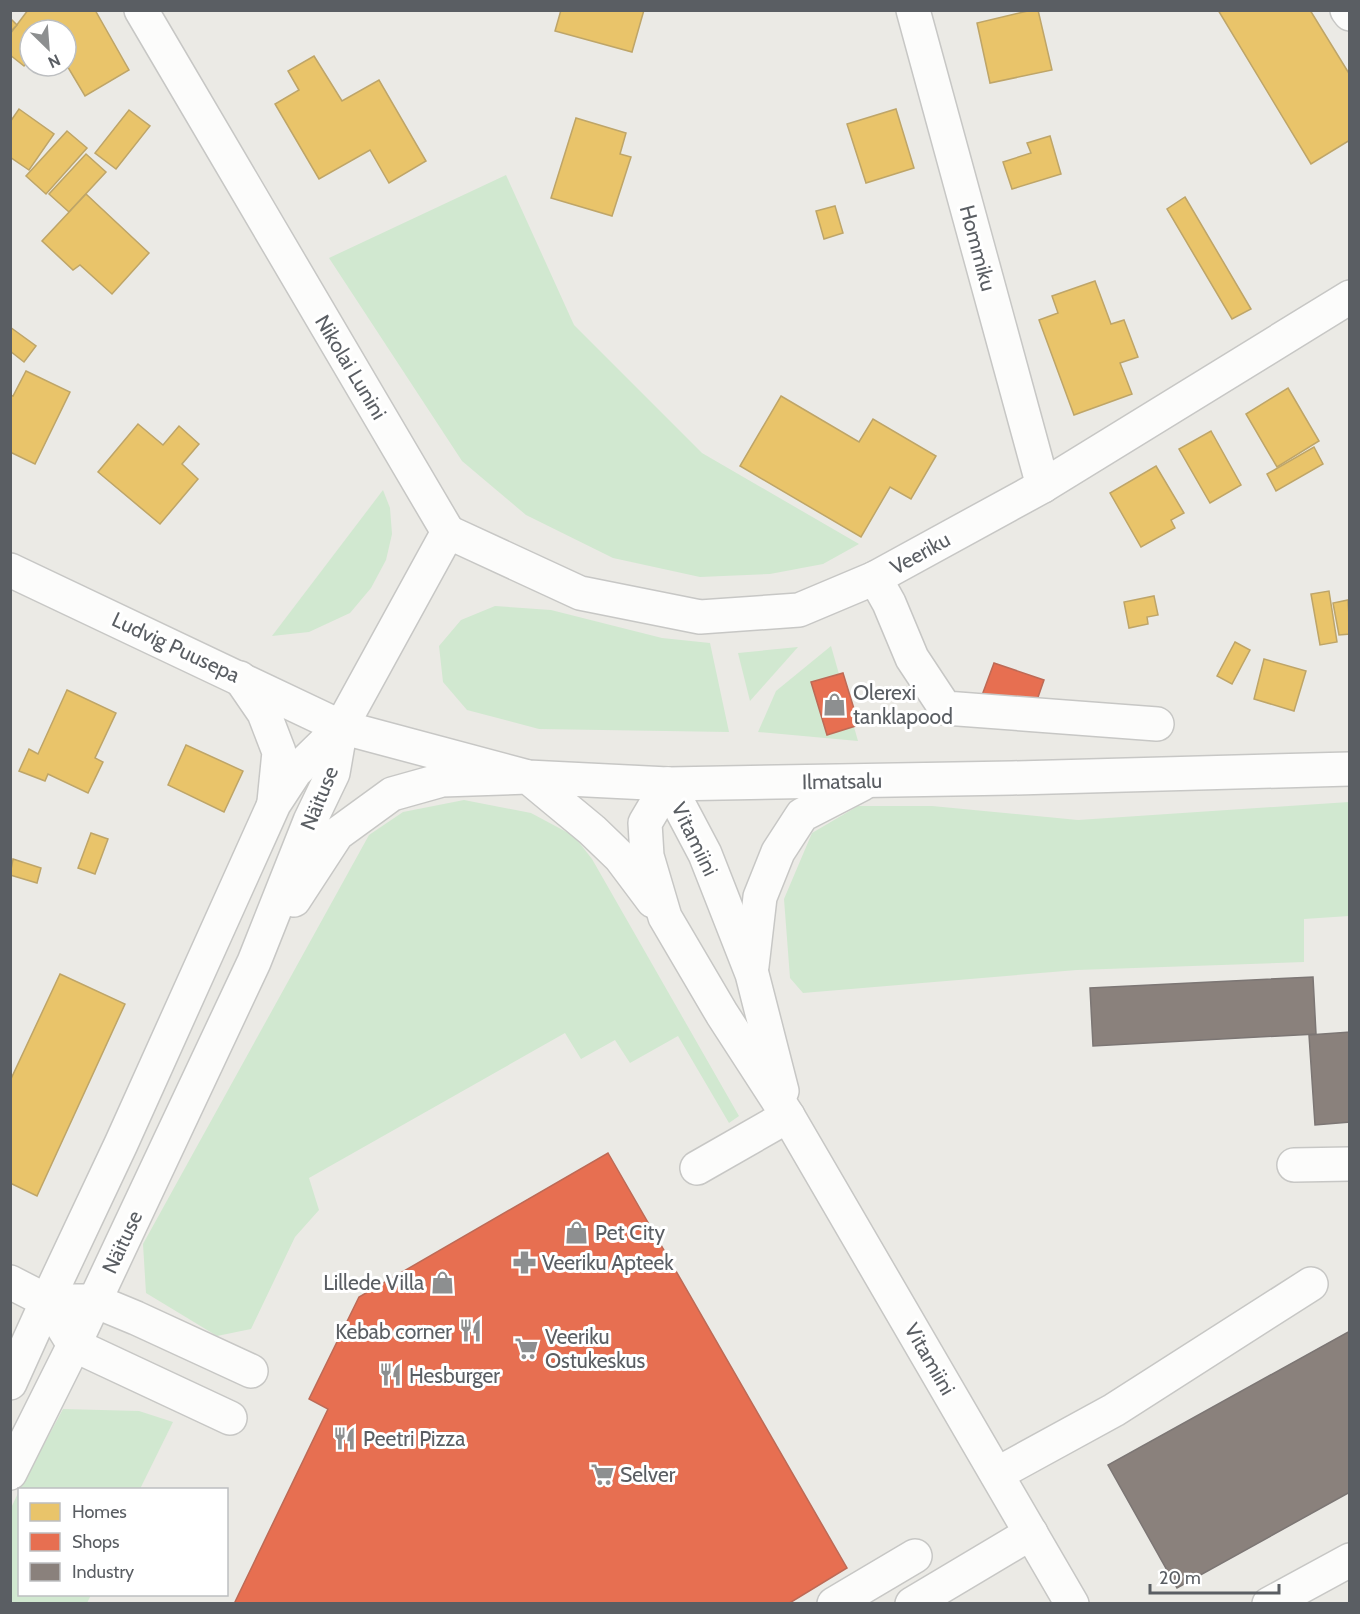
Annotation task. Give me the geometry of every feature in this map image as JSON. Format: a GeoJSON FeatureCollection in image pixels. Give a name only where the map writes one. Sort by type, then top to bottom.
{"type":"FeatureCollection","features":[{"type":"Feature","properties":{"kind":"street","name":"Nikolai Lunini"},"geometry":{"type":"LineString","coordinates":[[141,10],[448,531]]}},
{"type":"Feature","properties":{"kind":"street","name":"Hommiku"},"geometry":{"type":"LineString","coordinates":[[913,10],[1043,486]]}},
{"type":"Feature","properties":{"kind":"street","name":"Veeriku"},"geometry":{"type":"LineString","coordinates":[[448,531],[580,593],[700,617],[799,610],[875,578],[1043,486],[1350,297]]}},
{"type":"Feature","properties":{"kind":"street"},"geometry":{"type":"LineString","coordinates":[[341,727],[448,531]]}},
{"type":"Feature","properties":{"kind":"street","name":"Ludvig Puusepa"},"geometry":{"type":"LineString","coordinates":[[10,570],[238,676],[341,727]]}},
{"type":"Feature","properties":{"kind":"street"},"geometry":{"type":"LineString","coordinates":[[875,578],[889,603],[912,658],[945,708],[1157,724]]}},
{"type":"Feature","properties":{"kind":"street"},"geometry":{"type":"LineString","coordinates":[[238,676],[264,713],[279,752],[274,804]]}},
{"type":"Feature","properties":{"kind":"street","name":"Ilmatsalu"},"geometry":{"type":"LineString","coordinates":[[341,727],[528,777],[668,784],[1350,769]]}},
{"type":"Feature","properties":{"kind":"street","name":"Näituse"},"geometry":{"type":"LineString","coordinates":[[10,1383],[46,1301],[121,1144],[274,804],[295,772],[341,727]]}},
{"type":"Feature","properties":{"kind":"street","name":"Näituse"},"geometry":{"type":"LineString","coordinates":[[10,1473],[74,1345],[254,962],[310,821],[333,773],[341,727]]}},
{"type":"Feature","properties":{"kind":"street"},"geometry":{"type":"LineString","coordinates":[[254,962],[337,834],[392,794],[442,780],[528,777],[592,830],[620,857],[665,918]]}},
{"type":"Feature","properties":{"kind":"street"},"geometry":{"type":"LineString","coordinates":[[752,974],[759,897],[778,852],[802,815],[868,781]]}},
{"type":"Feature","properties":{"kind":"street","name":"Vitamiini"},"geometry":{"type":"LineString","coordinates":[[668,784],[645,823],[647,856],[665,918],[722,1014],[788,1116],[1072,1604]]}},
{"type":"Feature","properties":{"kind":"street","name":"Vitamiini"},"geometry":{"type":"LineString","coordinates":[[668,784],[705,854],[752,974],[788,1116]]}},
{"type":"Feature","properties":{"kind":"street"},"geometry":{"type":"LineString","coordinates":[[697,1168],[788,1116]]}},
{"type":"Feature","properties":{"kind":"street"},"geometry":{"type":"LineString","coordinates":[[1294,1165],[1350,1164]]}},
{"type":"Feature","properties":{"kind":"street"},"geometry":{"type":"LineString","coordinates":[[10,1282],[46,1301],[95,1301],[251,1371]]}},
{"type":"Feature","properties":{"kind":"street"},"geometry":{"type":"LineString","coordinates":[[997,1474],[1114,1410],[1311,1284]]}},
{"type":"Feature","properties":{"kind":"street"},"geometry":{"type":"LineString","coordinates":[[46,1301],[74,1345],[230,1418]]}},
{"type":"Feature","properties":{"kind":"street"},"geometry":{"type":"LineString","coordinates":[[912,1604],[1031,1533]]}},
{"type":"Feature","properties":{"kind":"street"},"geometry":{"type":"LineString","coordinates":[[834,1604],[915,1556]]}},
{"type":"Feature","properties":{"kind":"street"},"geometry":{"type":"LineString","coordinates":[[1269,1604],[1350,1560]]}},
{"type":"Feature","properties":{"kind":"green space"},"geometry":{"type":"Polygon","coordinates":[[[506,175],[574,325],[702,453],[859,544],[823,564],[770,574],[700,577],[613,558],[526,515],[462,461],[329,258],[506,175]]]}},
{"type":"Feature","properties":{"kind":"green space"},"geometry":{"type":"Polygon","coordinates":[[[383,490],[390,508],[392,534],[386,560],[371,588],[350,613],[309,632],[272,636],[383,490]]]}},
{"type":"Feature","properties":{"kind":"green space"},"geometry":{"type":"Polygon","coordinates":[[[495,606],[551,610],[662,638],[710,643],[729,732],[539,729],[467,710],[443,682],[439,646],[461,620],[495,606]]]}},
{"type":"Feature","properties":{"kind":"green space"},"geometry":{"type":"Polygon","coordinates":[[[831,646],[858,741],[758,732],[776,691],[831,646]]]}},
{"type":"Feature","properties":{"kind":"green space"},"geometry":{"type":"Polygon","coordinates":[[[798,647],[750,701],[738,653],[798,647]]]}},
{"type":"Feature","properties":{"kind":"green space"},"geometry":{"type":"Polygon","coordinates":[[[464,800],[531,813],[574,836],[592,859],[739,1116],[729,1123],[678,1036],[630,1063],[615,1040],[581,1059],[565,1033],[309,1178],[319,1210],[295,1237],[251,1329],[217,1336],[146,1293],[143,1244],[369,835],[403,812],[464,800]]]}},
{"type":"Feature","properties":{"kind":"green space"},"geometry":{"type":"Polygon","coordinates":[[[1349,802],[1349,916],[1304,919],[1304,962],[1077,970],[803,993],[790,978],[784,899],[812,833],[858,806],[932,806],[1078,820],[1349,802]]]}},
{"type":"Feature","properties":{"kind":"green space"},"geometry":{"type":"Polygon","coordinates":[[[63,1409],[139,1411],[173,1422],[140,1488],[21,1488],[63,1409]]]}},
{"type":"Feature","properties":{"kind":"green space"},"geometry":{"type":"Polygon","coordinates":[[[18,1493],[18,1596],[90,1596],[87,1603],[11,1603],[11,1508],[18,1493]]]}},
{"type":"Feature","properties":{"kind":"building: Homes"},"geometry":{"type":"Polygon","coordinates":[[[28,10],[95,10],[129,70],[85,96],[74,78],[78,78],[78,18],[22,18],[28,10]]]}},
{"type":"Feature","properties":{"kind":"building: Homes"},"geometry":{"type":"Polygon","coordinates":[[[561,10],[644,10],[632,52],[555,31],[561,10]]]}},
{"type":"Feature","properties":{"kind":"building: Homes"},"geometry":{"type":"Polygon","coordinates":[[[1038,10],[1052,70],[990,83],[977,23],[1038,10]]]}},
{"type":"Feature","properties":{"kind":"building: Homes"},"geometry":{"type":"Polygon","coordinates":[[[1218,10],[1310,10],[1350,75],[1350,140],[1311,164],[1218,10]]]}},
{"type":"Feature","properties":{"kind":"building: Homes"},"geometry":{"type":"Polygon","coordinates":[[[10,18],[17,25],[10,32],[10,18]]]}},
{"type":"Feature","properties":{"kind":"building: Homes"},"geometry":{"type":"Polygon","coordinates":[[[18,23],[18,61],[10,55],[10,34],[18,23]]]}},
{"type":"Feature","properties":{"kind":"building: Homes"},"geometry":{"type":"Polygon","coordinates":[[[314,56],[342,101],[379,80],[426,161],[389,183],[370,150],[319,179],[275,104],[299,90],[288,71],[314,56]]]}},
{"type":"Feature","properties":{"kind":"building: Homes"},"geometry":{"type":"Polygon","coordinates":[[[19,109],[54,134],[29,170],[10,157],[10,122],[19,109]]]}},
{"type":"Feature","properties":{"kind":"building: Homes"},"geometry":{"type":"Polygon","coordinates":[[[896,109],[914,168],[866,183],[847,124],[896,109]]]}},
{"type":"Feature","properties":{"kind":"building: Homes"},"geometry":{"type":"Polygon","coordinates":[[[129,110],[150,126],[116,169],[95,153],[129,110]]]}},
{"type":"Feature","properties":{"kind":"building: Homes"},"geometry":{"type":"Polygon","coordinates":[[[576,118],[626,133],[620,154],[631,157],[612,216],[551,198],[576,118]]]}},
{"type":"Feature","properties":{"kind":"building: Homes"},"geometry":{"type":"Polygon","coordinates":[[[67,131],[87,148],[46,194],[26,176],[67,131]]]}},
{"type":"Feature","properties":{"kind":"building: Homes"},"geometry":{"type":"Polygon","coordinates":[[[1050,136],[1061,174],[1012,189],[1003,162],[1031,153],[1027,143],[1050,136]]]}},
{"type":"Feature","properties":{"kind":"building: Homes"},"geometry":{"type":"Polygon","coordinates":[[[86,154],[106,172],[69,212],[49,194],[86,154]]]}},
{"type":"Feature","properties":{"kind":"building: Homes"},"geometry":{"type":"Polygon","coordinates":[[[86,194],[149,253],[112,294],[80,265],[73,270],[42,241],[86,194]]]}},
{"type":"Feature","properties":{"kind":"building: Homes"},"geometry":{"type":"Polygon","coordinates":[[[1185,197],[1251,309],[1232,319],[1167,209],[1185,197]]]}},
{"type":"Feature","properties":{"kind":"building: Homes"},"geometry":{"type":"Polygon","coordinates":[[[835,206],[843,233],[824,239],[816,211],[835,206]]]}},
{"type":"Feature","properties":{"kind":"building: Homes"},"geometry":{"type":"Polygon","coordinates":[[[1095,281],[1111,324],[1124,320],[1138,357],[1120,363],[1132,394],[1074,415],[1039,320],[1058,313],[1052,296],[1095,281]]]}},
{"type":"Feature","properties":{"kind":"building: Homes"},"geometry":{"type":"Polygon","coordinates":[[[10,327],[36,346],[24,362],[10,351],[10,327]]]}},
{"type":"Feature","properties":{"kind":"building: Homes"},"geometry":{"type":"Polygon","coordinates":[[[26,371],[70,392],[35,464],[10,452],[10,395],[13,396],[26,371]]]}},
{"type":"Feature","properties":{"kind":"building: Homes"},"geometry":{"type":"Polygon","coordinates":[[[1288,388],[1319,441],[1277,467],[1246,414],[1288,388]]]}},
{"type":"Feature","properties":{"kind":"building: Homes"},"geometry":{"type":"Polygon","coordinates":[[[781,396],[859,442],[873,419],[936,456],[911,499],[890,487],[861,537],[740,466],[781,396]]]}},
{"type":"Feature","properties":{"kind":"building: Homes"},"geometry":{"type":"Polygon","coordinates":[[[138,424],[163,445],[179,426],[199,444],[182,464],[198,479],[160,524],[98,472],[138,424]]]}},
{"type":"Feature","properties":{"kind":"building: Homes"},"geometry":{"type":"Polygon","coordinates":[[[1211,431],[1241,485],[1210,503],[1179,449],[1211,431]]]}},
{"type":"Feature","properties":{"kind":"building: Homes"},"geometry":{"type":"Polygon","coordinates":[[[1314,447],[1323,464],[1276,491],[1267,474],[1314,447]]]}},
{"type":"Feature","properties":{"kind":"building: Homes"},"geometry":{"type":"Polygon","coordinates":[[[1156,466],[1184,513],[1171,520],[1175,528],[1141,547],[1110,493],[1156,466]]]}},
{"type":"Feature","properties":{"kind":"building: Homes"},"geometry":{"type":"Polygon","coordinates":[[[1329,591],[1337,642],[1320,645],[1311,594],[1329,591]]]}},
{"type":"Feature","properties":{"kind":"building: Homes"},"geometry":{"type":"Polygon","coordinates":[[[1154,596],[1158,615],[1147,617],[1148,624],[1129,628],[1124,602],[1154,596]]]}},
{"type":"Feature","properties":{"kind":"building: Homes"},"geometry":{"type":"Polygon","coordinates":[[[1348,600],[1350,634],[1339,635],[1333,603],[1348,600]]]}},
{"type":"Feature","properties":{"kind":"building: Homes"},"geometry":{"type":"Polygon","coordinates":[[[1235,642],[1250,650],[1232,684],[1217,676],[1235,642]]]}},
{"type":"Feature","properties":{"kind":"building: Homes"},"geometry":{"type":"Polygon","coordinates":[[[1264,659],[1306,671],[1294,711],[1254,699],[1264,659]]]}},
{"type":"Feature","properties":{"kind":"building: Homes"},"geometry":{"type":"Polygon","coordinates":[[[67,690],[116,713],[95,758],[103,762],[88,793],[48,774],[45,781],[19,771],[29,749],[38,754],[67,690]]]}},
{"type":"Feature","properties":{"kind":"building: Homes"},"geometry":{"type":"Polygon","coordinates":[[[186,745],[243,771],[224,812],[168,785],[186,745]]]}},
{"type":"Feature","properties":{"kind":"building: Homes"},"geometry":{"type":"Polygon","coordinates":[[[91,833],[108,839],[95,874],[78,868],[91,833]]]}},
{"type":"Feature","properties":{"kind":"building: Homes"},"geometry":{"type":"Polygon","coordinates":[[[13,859],[41,868],[37,883],[10,875],[13,859]]]}},
{"type":"Feature","properties":{"kind":"building: Homes"},"geometry":{"type":"Polygon","coordinates":[[[60,974],[125,1004],[37,1196],[10,1183],[10,1081],[60,974]]]}},
{"type":"Feature","properties":{"kind":"building: Shops"},"geometry":{"type":"Polygon","coordinates":[[[994,663],[1044,680],[1029,723],[978,706],[994,663]]]}},
{"type":"Feature","properties":{"kind":"building: Shops","name":"Olerexi tanklapood"},"geometry":{"type":"Polygon","coordinates":[[[843,673],[859,725],[827,735],[811,682],[843,673]]]}},
{"type":"Feature","properties":{"kind":"building: Shops","name":"Veeriku Ostukeskus"},"geometry":{"type":"Polygon","coordinates":[[[608,1153],[847,1568],[788,1604],[234,1604],[328,1409],[309,1399],[359,1297],[608,1153]]]}},
{"type":"Feature","properties":{"kind":"building: Industry"},"geometry":{"type":"Polygon","coordinates":[[[1313,977],[1316,1034],[1093,1046],[1090,988],[1313,977]]]}},
{"type":"Feature","properties":{"kind":"building: Industry"},"geometry":{"type":"Polygon","coordinates":[[[1350,1032],[1350,1122],[1315,1125],[1309,1035],[1350,1032]]]}},
{"type":"Feature","properties":{"kind":"building: Industry"},"geometry":{"type":"Polygon","coordinates":[[[1350,1331],[1350,1492],[1177,1588],[1108,1465],[1350,1331]]]}},
{"type":"Feature","properties":{"kind":"place","name":"Olerexi tanklapood"},"geometry":{"type":"Point","coordinates":[835,704]}},
{"type":"Feature","properties":{"kind":"place","name":"Pet City"},"geometry":{"type":"Point","coordinates":[577,1232]}},
{"type":"Feature","properties":{"kind":"place","name":"Veeriku Apteek"},"geometry":{"type":"Point","coordinates":[524,1262]}},
{"type":"Feature","properties":{"kind":"place","name":"Lillede Villa"},"geometry":{"type":"Point","coordinates":[442,1282]}},
{"type":"Feature","properties":{"kind":"place","name":"Kebab corner"},"geometry":{"type":"Point","coordinates":[470,1331]}},
{"type":"Feature","properties":{"kind":"place","name":"Veeriku Ostukeskus"},"geometry":{"type":"Point","coordinates":[527,1348]}},
{"type":"Feature","properties":{"kind":"place","name":"Hesburger"},"geometry":{"type":"Point","coordinates":[391,1375]}},
{"type":"Feature","properties":{"kind":"place","name":"Peetri Pizza"},"geometry":{"type":"Point","coordinates":[345,1438]}},
{"type":"Feature","properties":{"kind":"place","name":"Selver"},"geometry":{"type":"Point","coordinates":[602,1474]}}]}
